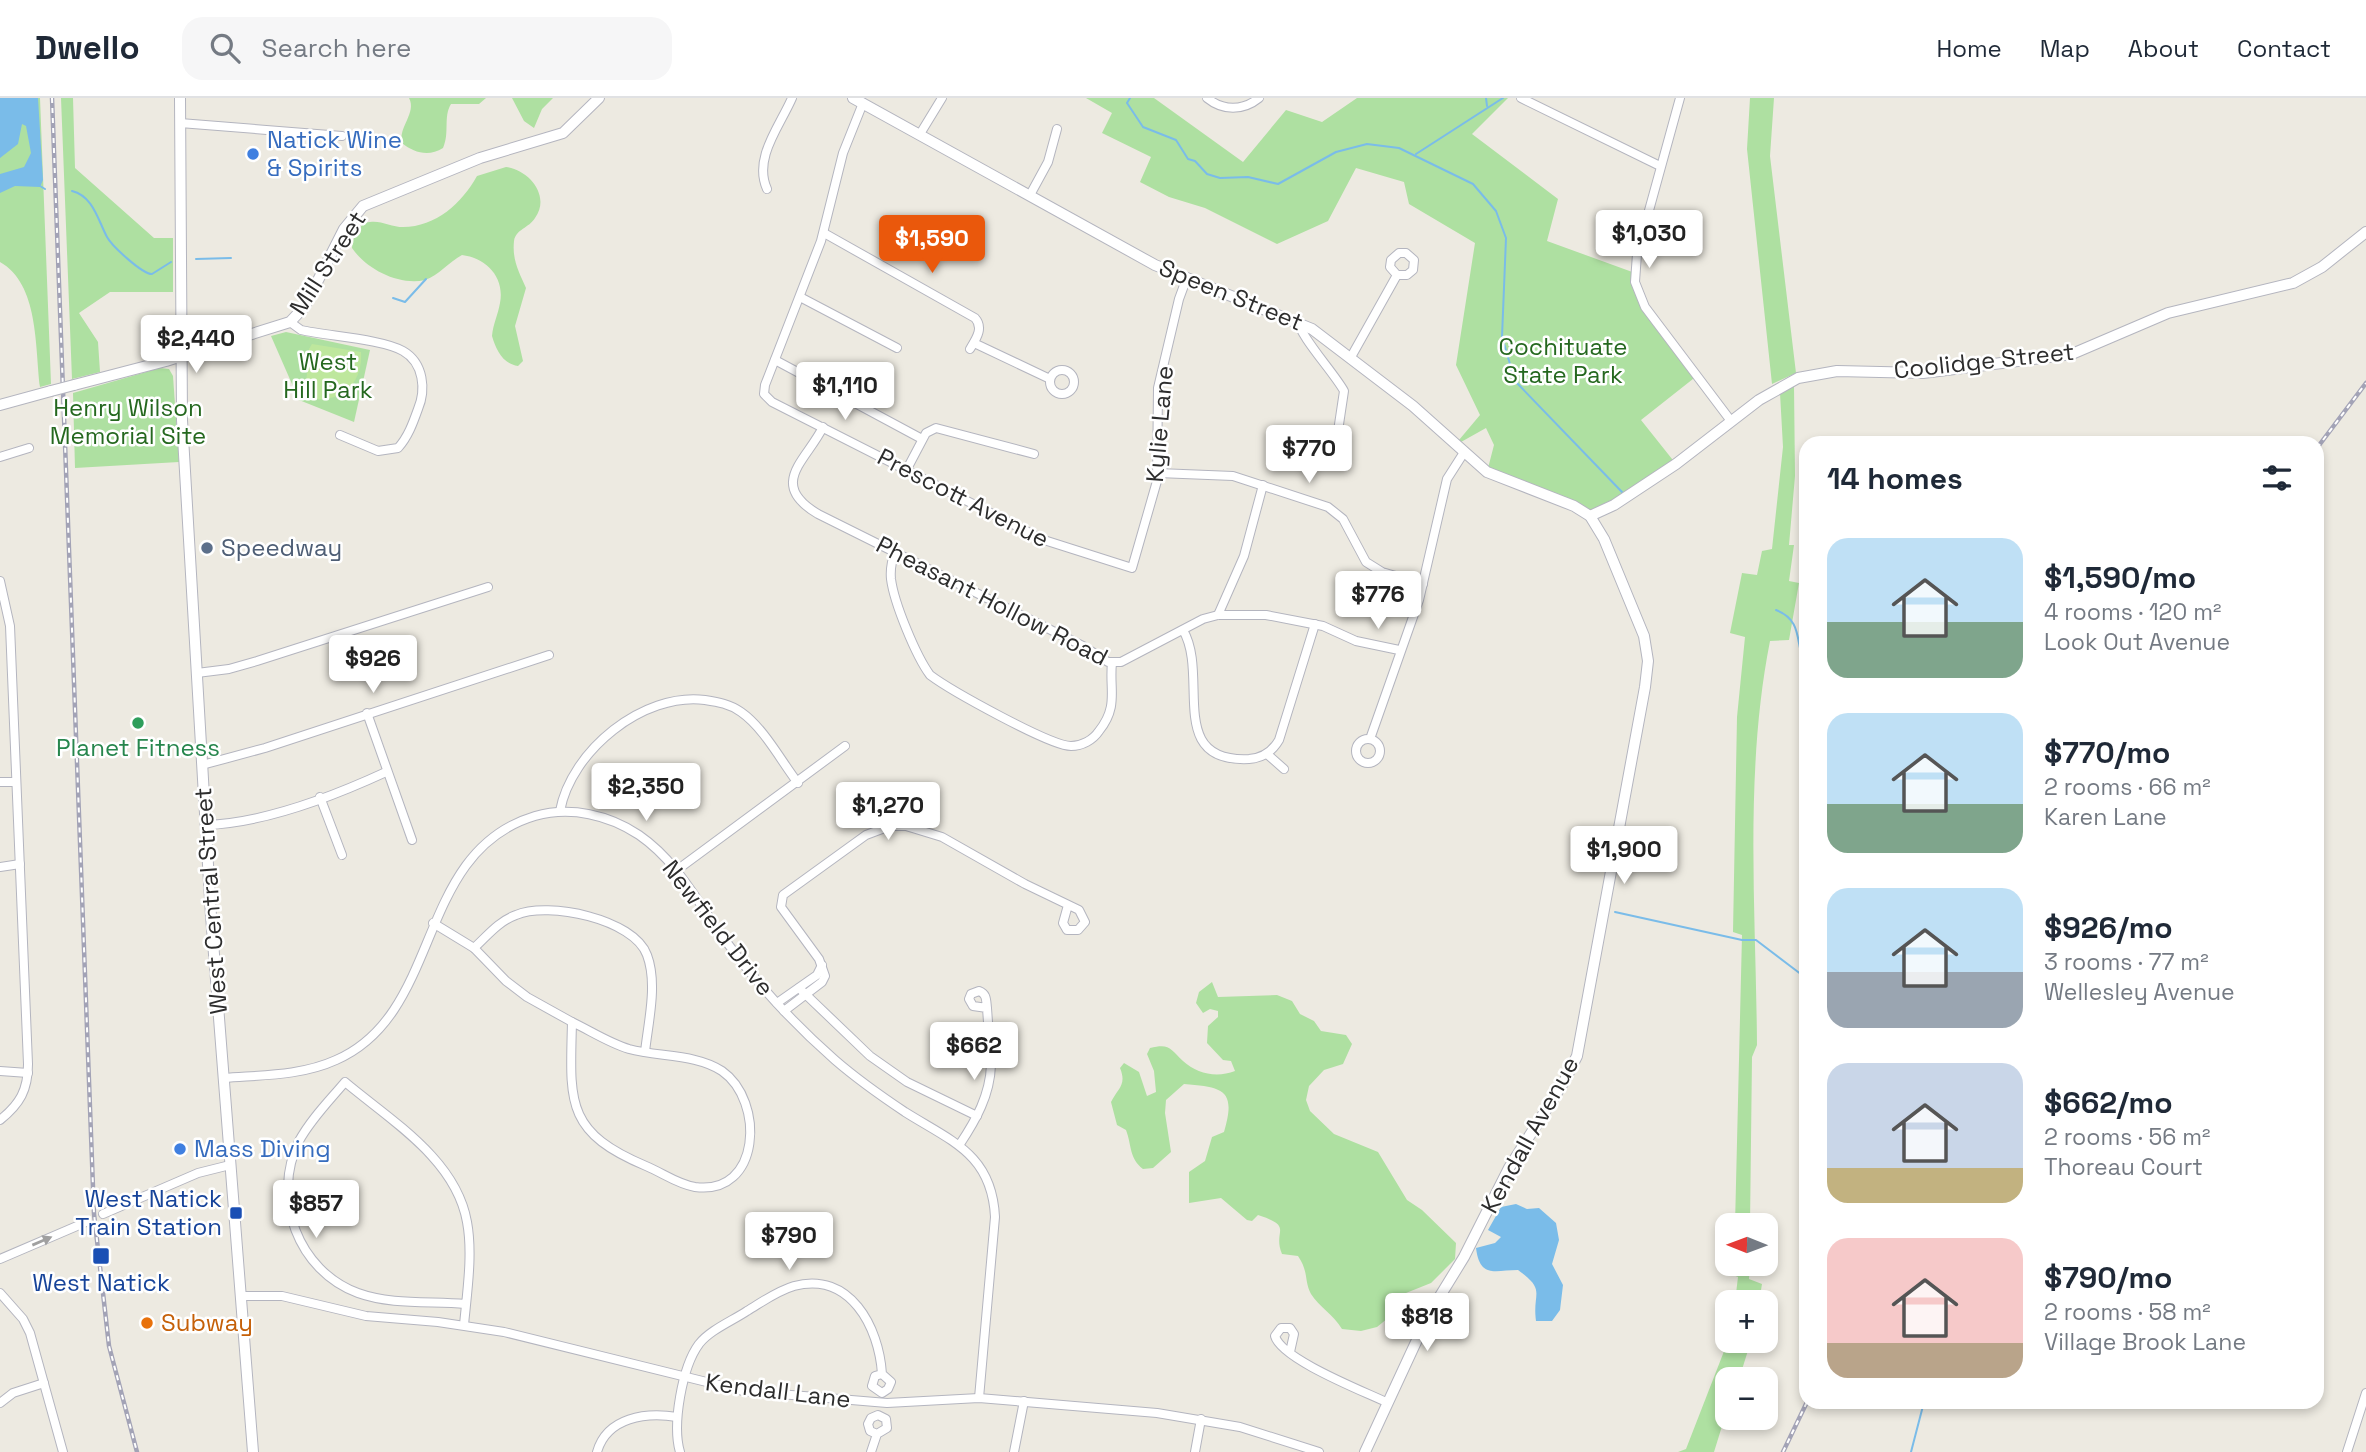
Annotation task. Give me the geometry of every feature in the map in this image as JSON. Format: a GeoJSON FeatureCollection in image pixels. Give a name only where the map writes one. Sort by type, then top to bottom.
{"type":"FeatureCollection","features":[{"type":"Feature","properties":{"kind":"main road","name":"West Central Street"},"geometry":{"type":"LineString","coordinates":[[180,98],[180,356],[197,673],[230,1165],[253,1452]]}},
{"type":"Feature","properties":{"kind":"main road","name":"Mill Street"},"geometry":{"type":"LineString","coordinates":[[0,405],[180,356],[289,322],[305,306],[344,229],[363,206],[480,158],[563,133],[599,98]]}},
{"type":"Feature","properties":{"kind":"main road","name":"Speen Street"},"geometry":{"type":"LineString","coordinates":[[858,100],[1186,280],[1298,321],[1351,357],[1427,418],[1463,454],[1494,477],[1574,506],[1590,516]]}},
{"type":"Feature","properties":{"kind":"main road","name":"Coolidge Street"},"geometry":{"type":"LineString","coordinates":[[1590,516],[1614,505],[1676,464],[1779,387],[1817,373],[1847,370],[1923,373],[2052,358],[2084,351],[2160,315],[2270,290],[2298,280],[2326,264],[2366,232]]}},
{"type":"Feature","properties":{"kind":"main road","name":"Coolidge Street"},"geometry":{"type":"LineString","coordinates":[[1599,527],[1614,505]]}},
{"type":"Feature","properties":{"kind":"main road","name":"Kendall Avenue"},"geometry":{"type":"LineString","coordinates":[[1365,1452],[1429,1314],[1464,1257],[1508,1169],[1571,1070],[1581,1041],[1648,661],[1644,636],[1599,527],[1590,516]]}},
{"type":"Feature","properties":{"kind":"street"},"geometry":{"type":"LineString","coordinates":[[767,189],[762,175],[764,160],[792,98]]}},
{"type":"Feature","properties":{"kind":"street"},"geometry":{"type":"LineString","coordinates":[[920,134],[942,98]]}},
{"type":"Feature","properties":{"kind":"street"},"geometry":{"type":"LineString","coordinates":[[1207,98],[1218,106],[1235,108],[1245,107],[1259,98]]}},
{"type":"Feature","properties":{"kind":"street"},"geometry":{"type":"LineString","coordinates":[[1521,98],[1660,166]]}},
{"type":"Feature","properties":{"kind":"street"},"geometry":{"type":"LineString","coordinates":[[1680,98],[1635,264],[1637,290],[1645,307],[1731,421]]}},
{"type":"Feature","properties":{"kind":"street"},"geometry":{"type":"LineString","coordinates":[[858,100],[824,233],[775,360],[924,436]]}},
{"type":"Feature","properties":{"kind":"street"},"geometry":{"type":"LineString","coordinates":[[180,123],[342,136]]}},
{"type":"Feature","properties":{"kind":"street"},"geometry":{"type":"LineString","coordinates":[[1030,195],[1048,162],[1057,129]]}},
{"type":"Feature","properties":{"kind":"street"},"geometry":{"type":"LineString","coordinates":[[824,233],[975,318],[980,327],[972,346],[1050,379]]}},
{"type":"Feature","properties":{"kind":"street"},"geometry":{"type":"LineString","coordinates":[[1351,357],[1397,275]]}},
{"type":"Feature","properties":{"kind":"street","name":"Kylie Lane"},"geometry":{"type":"LineString","coordinates":[[1132,569],[1158,473],[1158,388],[1186,280]]}},
{"type":"Feature","properties":{"kind":"street"},"geometry":{"type":"LineString","coordinates":[[800,297],[897,348]]}},
{"type":"Feature","properties":{"kind":"street"},"geometry":{"type":"LineString","coordinates":[[1298,321],[1301,332],[1320,354],[1344,391],[1338,431]]}},
{"type":"Feature","properties":{"kind":"street"},"geometry":{"type":"LineString","coordinates":[[289,322],[306,331],[398,348],[412,359],[421,377],[423,397],[405,439],[398,448],[378,451],[340,435]]}},
{"type":"Feature","properties":{"kind":"street","name":"Prescott Avenue"},"geometry":{"type":"LineString","coordinates":[[775,360],[764,394],[772,402],[1052,544],[1132,569]]}},
{"type":"Feature","properties":{"kind":"street","name":"Pheasant Hollow Road"},"geometry":{"type":"LineString","coordinates":[[823,428],[795,470],[797,496],[818,514],[1112,663],[1219,615],[1266,615],[1315,624],[1334,629],[1348,638],[1399,650]]}},
{"type":"Feature","properties":{"kind":"street"},"geometry":{"type":"LineString","coordinates":[[907,470],[924,436],[936,428],[1034,454]]}},
{"type":"Feature","properties":{"kind":"street"},"geometry":{"type":"LineString","coordinates":[[0,457],[29,447]]}},
{"type":"Feature","properties":{"kind":"street"},"geometry":{"type":"LineString","coordinates":[[1370,739],[1423,583],[1444,489],[1451,470],[1463,454]]}},
{"type":"Feature","properties":{"kind":"street"},"geometry":{"type":"LineString","coordinates":[[1158,473],[1222,474],[1263,485],[1337,512],[1366,562],[1382,572],[1423,583]]}},
{"type":"Feature","properties":{"kind":"street"},"geometry":{"type":"LineString","coordinates":[[1219,615],[1244,556],[1263,485]]}},
{"type":"Feature","properties":{"kind":"street"},"geometry":{"type":"LineString","coordinates":[[895,552],[891,570],[893,589],[921,661],[930,675],[1052,740],[1078,745],[1090,740],[1100,731],[1113,697],[1112,663]]}},
{"type":"Feature","properties":{"kind":"street"},"geometry":{"type":"LineString","coordinates":[[0,581],[9,615],[28,1073],[21,1099],[0,1120]]}},
{"type":"Feature","properties":{"kind":"street"},"geometry":{"type":"LineString","coordinates":[[197,673],[229,669],[257,661],[488,587]]}},
{"type":"Feature","properties":{"kind":"street"},"geometry":{"type":"LineString","coordinates":[[1183,630],[1194,655],[1195,726],[1202,742],[1213,753],[1234,758],[1255,758],[1267,754],[1276,746],[1282,733],[1315,624]]}},
{"type":"Feature","properties":{"kind":"street"},"geometry":{"type":"LineString","coordinates":[[202,765],[265,748],[549,655]]}},
{"type":"Feature","properties":{"kind":"street"},"geometry":{"type":"LineString","coordinates":[[560,811],[563,794],[571,778],[611,734],[637,712],[678,699],[712,701],[742,712],[798,783]]}},
{"type":"Feature","properties":{"kind":"street"},"geometry":{"type":"LineString","coordinates":[[367,713],[412,840]]}},
{"type":"Feature","properties":{"kind":"street"},"geometry":{"type":"LineString","coordinates":[[677,870],[845,746]]}},
{"type":"Feature","properties":{"kind":"street"},"geometry":{"type":"LineString","coordinates":[[1267,754],[1284,769]]}},
{"type":"Feature","properties":{"kind":"street"},"geometry":{"type":"LineString","coordinates":[[206,824],[236,824],[351,788],[386,772]]}},
{"type":"Feature","properties":{"kind":"street"},"geometry":{"type":"LineString","coordinates":[[0,782],[16,782]]}},
{"type":"Feature","properties":{"kind":"street"},"geometry":{"type":"LineString","coordinates":[[320,797],[342,855]]}},
{"type":"Feature","properties":{"kind":"street","name":"Newfield Drive"},"geometry":{"type":"LineString","coordinates":[[224,1078],[312,1068],[337,1060],[362,1046],[384,1025],[401,1003],[433,923],[454,884],[484,846],[515,824],[560,811],[595,815],[618,823],[649,843],[677,870],[746,967],[784,1011],[865,1084],[960,1144],[975,1160],[990,1187],[994,1226],[979,1398]]}},
{"type":"Feature","properties":{"kind":"street"},"geometry":{"type":"LineString","coordinates":[[784,1011],[822,982],[824,971],[781,907],[783,895],[866,835],[890,826],[906,826],[942,837],[1068,905]]}},
{"type":"Feature","properties":{"kind":"street"},"geometry":{"type":"LineString","coordinates":[[0,867],[20,864]]}},
{"type":"Feature","properties":{"kind":"street"},"geometry":{"type":"LineString","coordinates":[[474,948],[506,920],[528,911],[576,913],[631,934],[648,957],[650,974],[645,1052]]}},
{"type":"Feature","properties":{"kind":"street"},"geometry":{"type":"LineString","coordinates":[[433,923],[474,948],[511,985],[607,1040],[645,1052],[710,1064],[733,1080],[749,1111],[751,1129],[749,1149],[736,1174],[712,1186],[687,1185],[609,1149],[593,1137],[583,1124],[571,1085],[572,1021]]}},
{"type":"Feature","properties":{"kind":"street"},"geometry":{"type":"LineString","coordinates":[[777,1003],[817,975],[822,965]]}},
{"type":"Feature","properties":{"kind":"street"},"geometry":{"type":"LineString","coordinates":[[799,988],[870,1055],[907,1082],[977,1116]]}},
{"type":"Feature","properties":{"kind":"street"},"geometry":{"type":"LineString","coordinates":[[960,1144],[977,1116],[990,1073],[987,1007]]}},
{"type":"Feature","properties":{"kind":"street"},"geometry":{"type":"LineString","coordinates":[[0,1071],[28,1073]]}},
{"type":"Feature","properties":{"kind":"street"},"geometry":{"type":"LineString","coordinates":[[464,1325],[466,1304],[468,1232],[458,1191],[432,1156],[345,1082],[311,1122],[292,1160],[288,1198],[301,1244],[324,1273],[361,1294],[466,1304]]}},
{"type":"Feature","properties":{"kind":"street"},"geometry":{"type":"LineString","coordinates":[[103,1214],[198,1173],[230,1165]]}},
{"type":"Feature","properties":{"kind":"street"},"geometry":{"type":"LineString","coordinates":[[0,1259],[84,1223]]}},
{"type":"Feature","properties":{"kind":"street"},"geometry":{"type":"LineString","coordinates":[[680,1452],[677,1417],[685,1378],[696,1349],[707,1336],[782,1290],[813,1284],[836,1289],[860,1308],[875,1336],[882,1374]]}},
{"type":"Feature","properties":{"kind":"street"},"geometry":{"type":"LineString","coordinates":[[0,1293],[27,1326],[62,1452]]}},
{"type":"Feature","properties":{"kind":"street","name":"Kendall Lane"},"geometry":{"type":"LineString","coordinates":[[241,1296],[282,1296],[366,1316],[464,1325],[539,1339],[743,1391],[887,1403],[979,1398],[1201,1419],[1268,1434],[1319,1452]]}},
{"type":"Feature","properties":{"kind":"street"},"geometry":{"type":"LineString","coordinates":[[1290,1352],[1386,1402]]}},
{"type":"Feature","properties":{"kind":"street"},"geometry":{"type":"LineString","coordinates":[[0,1402],[13,1393],[44,1383]]}},
{"type":"Feature","properties":{"kind":"street"},"geometry":{"type":"LineString","coordinates":[[2347,1452],[2366,1393]]}},
{"type":"Feature","properties":{"kind":"street"},"geometry":{"type":"LineString","coordinates":[[1014,1452],[1024,1401]]}},
{"type":"Feature","properties":{"kind":"street"},"geometry":{"type":"LineString","coordinates":[[597,1452],[605,1436],[626,1420],[653,1415],[677,1417]]}},
{"type":"Feature","properties":{"kind":"street"},"geometry":{"type":"LineString","coordinates":[[1195,1452],[1201,1419]]}},
{"type":"Feature","properties":{"kind":"street"},"geometry":{"type":"LineString","coordinates":[[871,1452],[877,1434]]}},
{"type":"Feature","properties":{"kind":"green space"},"geometry":{"type":"Polygon","coordinates":[[[0,98],[40,98],[51,384],[40,387],[33,318],[28,301],[13,272],[0,262],[0,98]]]}},
{"type":"Feature","properties":{"kind":"green space"},"geometry":{"type":"Polygon","coordinates":[[[61,98],[73,98],[75,168],[154,238],[173,238],[173,292],[110,292],[79,313],[98,342],[100,372],[72,379],[61,98]]]}},
{"type":"Feature","properties":{"kind":"green space"},"geometry":{"type":"Polygon","coordinates":[[[409,98],[486,98],[479,104],[451,104],[447,114],[443,148],[427,153],[402,143],[401,137],[411,109],[409,98]]]}},
{"type":"Feature","properties":{"kind":"green space"},"geometry":{"type":"Polygon","coordinates":[[[512,98],[553,98],[542,109],[534,128],[524,121],[512,98]]]}},
{"type":"Feature","properties":{"kind":"green space","name":"Cochituate State Park"},"geometry":{"type":"Polygon","coordinates":[[[1086,98],[1154,98],[1243,162],[1286,110],[1322,122],[1357,98],[1508,98],[1472,134],[1558,199],[1547,241],[1635,273],[1638,290],[1698,375],[1641,420],[1676,464],[1590,516],[1487,472],[1494,445],[1486,428],[1461,442],[1459,440],[1480,415],[1456,365],[1475,243],[1409,204],[1404,182],[1356,168],[1328,221],[1277,244],[1205,208],[1169,197],[1140,182],[1151,157],[1102,133],[1112,113],[1086,98]]]}},
{"type":"Feature","properties":{"kind":"green space"},"geometry":{"type":"Polygon","coordinates":[[[1750,98],[1774,98],[1770,156],[1796,373],[1772,384],[1747,149],[1750,98]]]}},
{"type":"Feature","properties":{"kind":"green space"},"geometry":{"type":"Polygon","coordinates":[[[506,167],[515,169],[530,179],[539,193],[540,201],[535,218],[517,234],[514,241],[515,260],[526,288],[515,326],[523,361],[518,366],[504,359],[492,336],[499,307],[500,285],[492,270],[479,260],[462,255],[430,278],[415,281],[394,278],[374,269],[352,248],[362,225],[378,222],[403,227],[426,223],[456,204],[477,176],[506,167]]]}},
{"type":"Feature","properties":{"kind":"green space","name":"West Hill Park"},"geometry":{"type":"Polygon","coordinates":[[[286,332],[370,350],[354,422],[299,400],[271,336],[286,332]]]}},
{"type":"Feature","properties":{"kind":"green space"},"geometry":{"type":"Polygon","coordinates":[[[312,344],[361,352],[358,375],[353,384],[338,396],[328,399],[305,397],[309,349],[312,344]]]}},
{"type":"Feature","properties":{"kind":"green space","name":"Henry Wilson Memorial Site"},"geometry":{"type":"Polygon","coordinates":[[[160,368],[169,369],[173,376],[179,462],[75,468],[73,393],[160,368]]]}},
{"type":"Feature","properties":{"kind":"green space"},"geometry":{"type":"Polygon","coordinates":[[[1794,386],[1795,476],[1789,545],[1794,545],[1789,581],[1799,583],[1789,640],[1770,641],[1762,691],[1754,792],[1757,1045],[1752,1057],[1750,1213],[1735,1213],[1742,935],[1733,932],[1737,717],[1745,637],[1730,633],[1742,573],[1757,575],[1762,551],[1772,549],[1783,447],[1780,393],[1794,386]]]}},
{"type":"Feature","properties":{"kind":"green space"},"geometry":{"type":"Polygon","coordinates":[[[1212,982],[1218,997],[1277,995],[1292,1001],[1300,1014],[1314,1021],[1321,1031],[1346,1035],[1352,1044],[1343,1064],[1324,1070],[1309,1086],[1306,1100],[1310,1111],[1334,1134],[1378,1152],[1407,1200],[1422,1210],[1456,1243],[1455,1259],[1431,1283],[1406,1293],[1393,1314],[1377,1327],[1361,1331],[1342,1329],[1311,1294],[1304,1267],[1298,1256],[1282,1254],[1280,1230],[1276,1223],[1258,1215],[1252,1221],[1247,1220],[1221,1198],[1189,1203],[1189,1172],[1205,1161],[1212,1137],[1224,1132],[1229,1108],[1224,1094],[1209,1087],[1184,1084],[1166,1100],[1165,1113],[1171,1152],[1153,1168],[1143,1169],[1138,1165],[1126,1130],[1117,1125],[1111,1102],[1122,1083],[1120,1068],[1124,1063],[1139,1072],[1147,1096],[1156,1092],[1154,1071],[1147,1054],[1150,1048],[1169,1048],[1201,1072],[1221,1074],[1235,1071],[1231,1061],[1223,1060],[1207,1043],[1208,1026],[1218,1017],[1218,1011],[1210,1009],[1203,1013],[1196,1003],[1199,992],[1212,982]]]}},
{"type":"Feature","properties":{"kind":"green space"},"geometry":{"type":"Polygon","coordinates":[[[1736,1276],[1749,1276],[1749,1279],[1762,1284],[1761,1290],[1736,1290],[1738,1277],[1736,1276]]]}},
{"type":"Feature","properties":{"kind":"green space"},"geometry":{"type":"Polygon","coordinates":[[[1723,1353],[1747,1353],[1743,1367],[1718,1367],[1723,1353]]]}},
{"type":"Feature","properties":{"kind":"green space"},"geometry":{"type":"Polygon","coordinates":[[[1715,1374],[1715,1430],[1721,1430],[1714,1452],[1678,1452],[1686,1449],[1715,1374]]]}},
{"type":"Feature","properties":{"kind":"water"},"geometry":{"type":"Polygon","coordinates":[[[0,98],[38,98],[43,180],[40,187],[15,186],[0,193],[0,174],[24,167],[31,153],[26,126],[22,124],[18,144],[0,158],[0,98]]]}},
{"type":"Feature","properties":{"kind":"water"},"geometry":{"type":"Polygon","coordinates":[[[1516,1204],[1527,1209],[1539,1208],[1556,1223],[1559,1240],[1552,1264],[1563,1285],[1560,1310],[1552,1321],[1536,1321],[1536,1292],[1527,1277],[1518,1270],[1490,1271],[1481,1265],[1478,1258],[1476,1248],[1495,1243],[1501,1237],[1488,1230],[1501,1207],[1516,1204]]]}},
{"type":"Feature","properties":{"kind":"waterway"},"geometry":{"type":"LineString","coordinates":[[1130,98],[1127,103],[1143,127],[1176,140],[1188,159],[1195,161],[1207,174],[1220,178],[1248,177],[1278,184],[1336,152],[1367,144],[1399,148],[1473,184],[1496,211],[1506,238],[1502,337],[1515,381],[1622,492]]}},
{"type":"Feature","properties":{"kind":"waterway"},"geometry":{"type":"LineString","coordinates":[[1486,98],[1487,106]]}},
{"type":"Feature","properties":{"kind":"waterway"},"geometry":{"type":"LineString","coordinates":[[1416,154],[1503,98]]}},
{"type":"Feature","properties":{"kind":"waterway"},"geometry":{"type":"LineString","coordinates":[[40,186],[45,189]]}},
{"type":"Feature","properties":{"kind":"waterway"},"geometry":{"type":"LineString","coordinates":[[72,191],[90,203],[107,237],[135,265],[152,274],[171,262]]}},
{"type":"Feature","properties":{"kind":"waterway"},"geometry":{"type":"LineString","coordinates":[[196,259],[231,258]]}},
{"type":"Feature","properties":{"kind":"waterway"},"geometry":{"type":"LineString","coordinates":[[393,298],[405,302],[426,279]]}},
{"type":"Feature","properties":{"kind":"waterway"},"geometry":{"type":"LineString","coordinates":[[1776,610],[1791,621],[1799,644]]}},
{"type":"Feature","properties":{"kind":"waterway"},"geometry":{"type":"LineString","coordinates":[[1615,912],[1742,940],[1756,940],[1799,973]]}},
{"type":"Feature","properties":{"kind":"waterway"},"geometry":{"type":"LineString","coordinates":[[1911,1452],[1922,1409]]}},
{"type":"Feature","properties":{"kind":"railway"},"geometry":{"type":"LineString","coordinates":[[52,98],[94,1214],[109,1346],[137,1452]]}},
{"type":"Feature","properties":{"kind":"railway"},"geometry":{"type":"LineString","coordinates":[[2324,439],[2366,383]]}},
{"type":"Feature","properties":{"kind":"railway"},"geometry":{"type":"LineString","coordinates":[[1783,1452],[1804,1409]]}},
{"type":"Feature","properties":{"kind":"place","name":"Natick Wine & Spirits"},"geometry":{"type":"Point","coordinates":[253,154]}},
{"type":"Feature","properties":{"kind":"place","name":"Speedway"},"geometry":{"type":"Point","coordinates":[207,548]}},
{"type":"Feature","properties":{"kind":"place","name":"Planet Fitness"},"geometry":{"type":"Point","coordinates":[138,723]}},
{"type":"Feature","properties":{"kind":"place","name":"Mass Diving"},"geometry":{"type":"Point","coordinates":[180,1149]}},
{"type":"Feature","properties":{"kind":"place","name":"West Natick Train Station"},"geometry":{"type":"Point","coordinates":[236,1213]}},
{"type":"Feature","properties":{"kind":"place","name":"West Natick"},"geometry":{"type":"Point","coordinates":[101,1256]}},
{"type":"Feature","properties":{"kind":"place","name":"Subway"},"geometry":{"type":"Point","coordinates":[147,1323]}}]}
